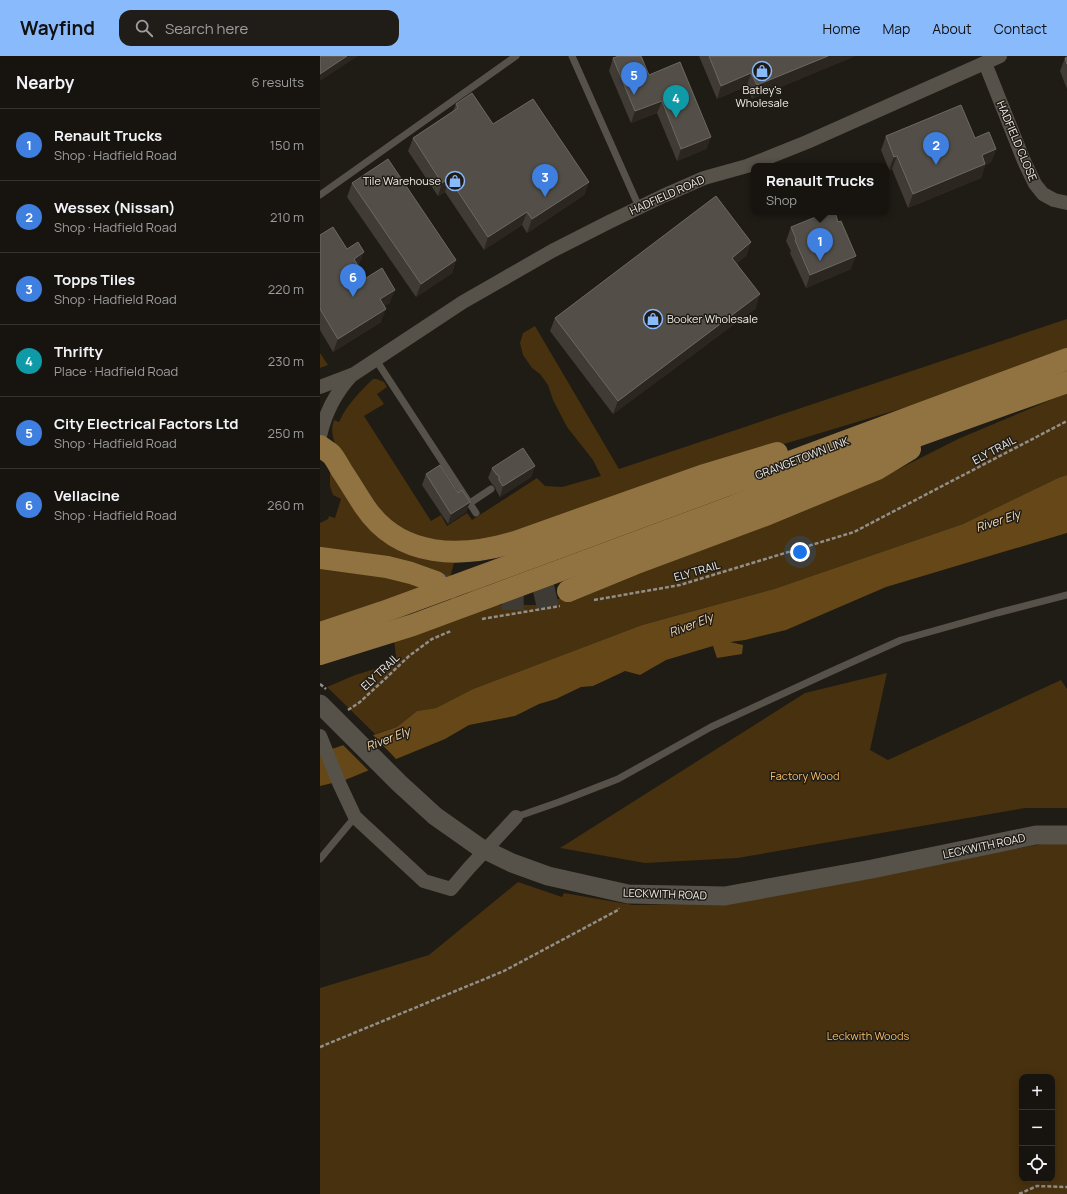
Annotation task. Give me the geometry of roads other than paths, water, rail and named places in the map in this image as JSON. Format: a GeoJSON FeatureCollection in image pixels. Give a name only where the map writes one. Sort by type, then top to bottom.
{"type":"FeatureCollection","features":[{"type":"Feature","properties":{"kind":"main road","name":"GRANGETOWN LINK"},"geometry":{"type":"LineString","coordinates":[[320,632],[383,612],[731,485],[867,432],[1067,359]]}},
{"type":"Feature","properties":{"kind":"main road","name":"GRANGETOWN LINK"},"geometry":{"type":"LineString","coordinates":[[320,654],[413,625],[734,506],[831,468],[1067,382]]}},
{"type":"Feature","properties":{"kind":"main road"},"geometry":{"type":"LineString","coordinates":[[567,598],[634,564],[763,516],[877,469],[952,424]]}},
{"type":"Feature","properties":{"kind":"main road"},"geometry":{"type":"LineString","coordinates":[[320,446],[333,456],[368,511],[384,528],[405,541],[421,547],[437,551],[464,552],[498,547],[534,536],[701,476],[817,441],[867,432]]}},
{"type":"Feature","properties":{"kind":"main road"},"geometry":{"type":"LineString","coordinates":[[320,558],[393,569],[411,573],[436,582]]}},
{"type":"Feature","properties":{"kind":"main road","name":"LECKWITH ROAD"},"geometry":{"type":"LineString","coordinates":[[320,704],[399,783],[435,816],[479,846],[512,863],[548,876],[628,894],[725,896],[872,869],[1036,836],[1067,834]]}},
{"type":"Feature","properties":{"kind":"street","name":"HADFIELD ROAD"},"geometry":{"type":"LineString","coordinates":[[754,163],[807,142],[1000,56]]}},
{"type":"Feature","properties":{"kind":"street","name":"HADFIELD CLOSE"},"geometry":{"type":"LineString","coordinates":[[985,62],[1024,161],[1035,184],[1043,194],[1054,200],[1067,203]]}},
{"type":"Feature","properties":{"kind":"street","name":"HADFIELD ROAD"},"geometry":{"type":"LineString","coordinates":[[354,374],[463,302],[578,237],[639,207],[704,178],[751,164]]}},
{"type":"Feature","properties":{"kind":"street"},"geometry":{"type":"LineString","coordinates":[[320,387],[354,374]]}},
{"type":"Feature","properties":{"kind":"street"},"geometry":{"type":"LineString","coordinates":[[320,436],[323,424],[334,399],[342,386],[354,374]]}},
{"type":"Feature","properties":{"kind":"street"},"geometry":{"type":"LineString","coordinates":[[320,736],[355,816],[424,881],[451,889],[516,817]]}},
{"type":"Feature","properties":{"kind":"lane"},"geometry":{"type":"LineString","coordinates":[[320,195],[516,56]]}},
{"type":"Feature","properties":{"kind":"lane"},"geometry":{"type":"LineString","coordinates":[[572,56],[639,207]]}},
{"type":"Feature","properties":{"kind":"lane"},"geometry":{"type":"LineString","coordinates":[[376,360],[476,513]]}},
{"type":"Feature","properties":{"kind":"lane"},"geometry":{"type":"LineString","coordinates":[[470,503],[491,489]]}},
{"type":"Feature","properties":{"kind":"lane"},"geometry":{"type":"LineString","coordinates":[[516,817],[618,779],[711,728],[901,640],[1067,595]]}},
{"type":"Feature","properties":{"kind":"lane"},"geometry":{"type":"LineString","coordinates":[[320,859],[355,816]]}},
{"type":"Feature","properties":{"kind":"water","name":"River Ely"},"geometry":{"type":"Polygon","coordinates":[[[1067,475],[1067,533],[886,587],[786,630],[730,642],[743,645],[742,654],[717,658],[713,646],[666,660],[640,675],[625,671],[593,686],[581,687],[556,699],[539,704],[515,716],[469,725],[445,739],[345,780],[320,786],[320,753],[397,727],[417,711],[436,708],[473,689],[642,625],[774,589],[963,524],[1067,475]]]}},
{"type":"Feature","properties":{"kind":"tunnel"},"geometry":{"type":"LineString","coordinates":[[438,583],[463,592],[497,599],[534,599],[568,591]]}},
{"type":"Feature","properties":{"kind":"place","name":"Batley's Wholesale"},"geometry":{"type":"Point","coordinates":[762,71]}},
{"type":"Feature","properties":{"kind":"place","name":"City Electrical Factors Ltd"},"geometry":{"type":"Point","coordinates":[634,95]}},
{"type":"Feature","properties":{"kind":"place","name":"Thrifty"},"geometry":{"type":"Point","coordinates":[676,118]}},
{"type":"Feature","properties":{"kind":"place","name":"Wessex (Nissan)"},"geometry":{"type":"Point","coordinates":[936,165]}},
{"type":"Feature","properties":{"kind":"place","name":"Tile Warehouse"},"geometry":{"type":"Point","coordinates":[455,181]}},
{"type":"Feature","properties":{"kind":"place","name":"Topps Tiles"},"geometry":{"type":"Point","coordinates":[545,197]}},
{"type":"Feature","properties":{"kind":"place","name":"Renault Trucks"},"geometry":{"type":"Point","coordinates":[820,261]}},
{"type":"Feature","properties":{"kind":"place","name":"Vellacine"},"geometry":{"type":"Point","coordinates":[353,297]}},
{"type":"Feature","properties":{"kind":"place","name":"Booker Wholesale"},"geometry":{"type":"Point","coordinates":[653,319]}},
{"type":"Feature","properties":{"kind":"park label","name":"Factory Wood"},"geometry":{"type":"Point","coordinates":[805,776]}},
{"type":"Feature","properties":{"kind":"park label","name":"Leckwith Woods"},"geometry":{"type":"Point","coordinates":[868,1036]}}]}
